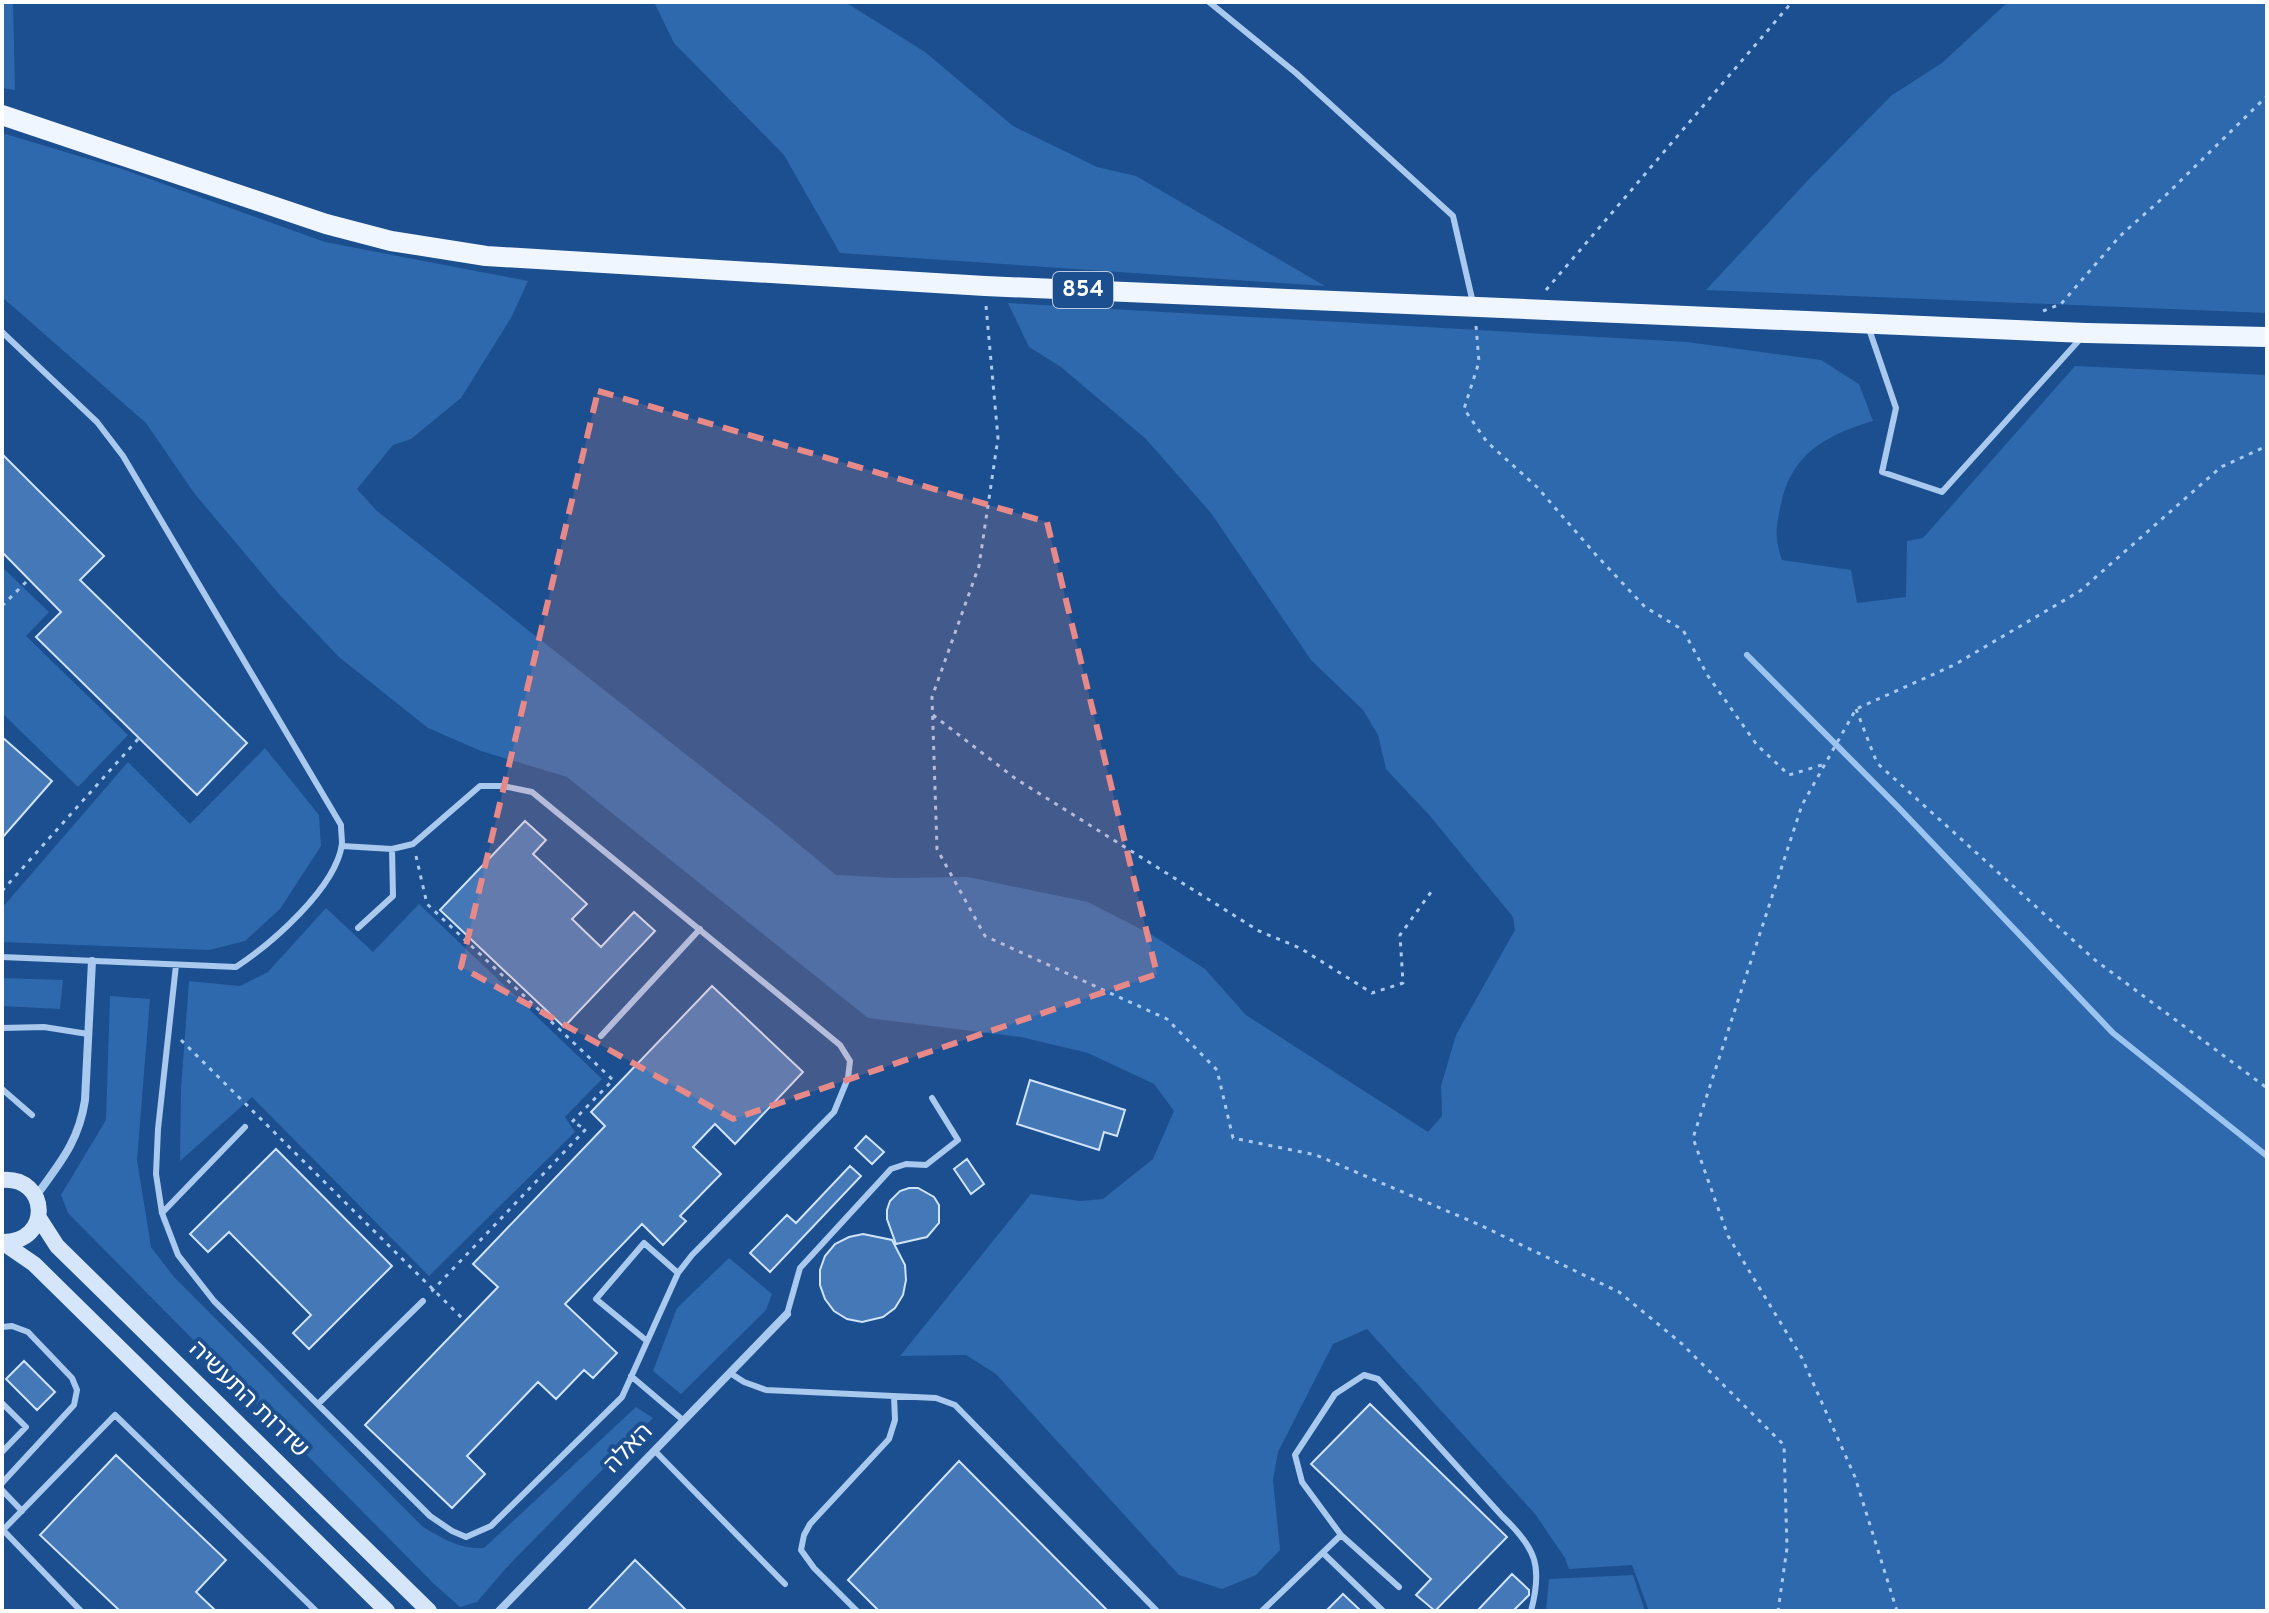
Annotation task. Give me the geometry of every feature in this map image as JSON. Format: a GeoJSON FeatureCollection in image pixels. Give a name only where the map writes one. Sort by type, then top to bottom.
{"type":"FeatureCollection","features":[{"type":"Feature","properties":{"kind":"main road","name":"854"},"geometry":{"type":"LineString","coordinates":[[5,116],[326,224],[439,251],[541,261],[985,286],[2086,333],[2267,337]]}},
{"type":"Feature","properties":{"kind":"street"},"geometry":{"type":"LineString","coordinates":[[36,1196],[67,1154],[82,1121],[92,961]]}},
{"type":"Feature","properties":{"kind":"street"},"geometry":{"type":"LineString","coordinates":[[2,1180],[21,1182],[36,1196],[39,1218],[27,1236],[13,1242],[2,1242]]}},
{"type":"Feature","properties":{"kind":"street","name":"שדרות התעשיה"},"geometry":{"type":"LineString","coordinates":[[39,1218],[57,1246],[429,1611]]}},
{"type":"Feature","properties":{"kind":"street"},"geometry":{"type":"LineString","coordinates":[[2,1242],[34,1264],[387,1611]]}},
{"type":"Feature","properties":{"kind":"street","name":"האלה"},"geometry":{"type":"LineString","coordinates":[[499,1611],[787,1314]]}},
{"type":"Feature","properties":{"kind":"lane"},"geometry":{"type":"LineString","coordinates":[[1209,2],[1296,73],[1453,216],[1474,306]]}},
{"type":"Feature","properties":{"kind":"lane"},"geometry":{"type":"LineString","coordinates":[[1866,323],[1896,408],[1882,472],[1942,492],[2086,333]]}},
{"type":"Feature","properties":{"kind":"lane"},"geometry":{"type":"LineString","coordinates":[[2,332],[97,422],[123,456],[341,825],[342,846],[331,874],[316,895],[258,952],[236,967],[2,957]]}},
{"type":"Feature","properties":{"kind":"lane"},"geometry":{"type":"LineString","coordinates":[[176,965],[156,1174],[162,1213],[178,1255],[214,1301],[430,1516],[466,1537],[491,1526],[622,1397],[678,1273],[692,1255],[834,1112],[845,1087],[850,1061],[840,1045],[532,792],[503,786],[480,786],[413,844],[392,849],[342,846]]}},
{"type":"Feature","properties":{"kind":"lane"},"geometry":{"type":"LineString","coordinates":[[358,928],[393,896],[392,849]]}},
{"type":"Feature","properties":{"kind":"lane"},"geometry":{"type":"LineString","coordinates":[[601,1036],[700,929]]}},
{"type":"Feature","properties":{"kind":"lane"},"geometry":{"type":"LineString","coordinates":[[2,1028],[44,1027],[88,1034]]}},
{"type":"Feature","properties":{"kind":"lane"},"geometry":{"type":"LineString","coordinates":[[2,1089],[32,1115]]}},
{"type":"Feature","properties":{"kind":"lane"},"geometry":{"type":"LineString","coordinates":[[787,1314],[800,1268],[891,1169],[906,1164],[926,1165],[958,1140],[932,1098]]}},
{"type":"Feature","properties":{"kind":"lane"},"geometry":{"type":"LineString","coordinates":[[162,1213],[245,1127]]}},
{"type":"Feature","properties":{"kind":"lane"},"geometry":{"type":"LineString","coordinates":[[647,1341],[596,1299],[644,1243],[678,1273]]}},
{"type":"Feature","properties":{"kind":"lane"},"geometry":{"type":"LineString","coordinates":[[318,1404],[423,1301]]}},
{"type":"Feature","properties":{"kind":"lane"},"geometry":{"type":"LineString","coordinates":[[2,1327],[12,1326],[28,1332],[72,1378],[77,1390],[74,1405],[2,1483]]}},
{"type":"Feature","properties":{"kind":"lane"},"geometry":{"type":"LineString","coordinates":[[730,1373],[766,1390],[936,1398],[955,1405],[1157,1611]]}},
{"type":"Feature","properties":{"kind":"lane"},"geometry":{"type":"LineString","coordinates":[[1399,1587],[1341,1535],[1302,1482],[1295,1455],[1335,1394],[1364,1375],[1378,1379],[1523,1536],[1539,1581],[1531,1611]]}},
{"type":"Feature","properties":{"kind":"lane"},"geometry":{"type":"LineString","coordinates":[[631,1376],[684,1421]]}},
{"type":"Feature","properties":{"kind":"lane"},"geometry":{"type":"LineString","coordinates":[[857,1611],[814,1568],[801,1550],[810,1524],[889,1439],[895,1420],[894,1396]]}},
{"type":"Feature","properties":{"kind":"lane"},"geometry":{"type":"LineString","coordinates":[[2,1403],[26,1427],[2,1452]]}},
{"type":"Feature","properties":{"kind":"lane"},"geometry":{"type":"LineString","coordinates":[[81,1611],[3,1530],[115,1415],[316,1611]]}},
{"type":"Feature","properties":{"kind":"lane"},"geometry":{"type":"LineString","coordinates":[[655,1451],[785,1584]]}},
{"type":"Feature","properties":{"kind":"lane"},"geometry":{"type":"LineString","coordinates":[[2,1490],[22,1511]]}},
{"type":"Feature","properties":{"kind":"lane"},"geometry":{"type":"LineString","coordinates":[[1262,1611],[1341,1535]]}},
{"type":"Feature","properties":{"kind":"lane"},"geometry":{"type":"LineString","coordinates":[[1323,1553],[1383,1611]]}},
{"type":"Feature","properties":{"kind":"path"},"geometry":{"type":"LineString","coordinates":[[1530,308],[1792,2]]}},
{"type":"Feature","properties":{"kind":"path"},"geometry":{"type":"LineString","coordinates":[[2021,330],[2025,320],[2061,304],[2120,236],[2267,96]]}},
{"type":"Feature","properties":{"kind":"path"},"geometry":{"type":"LineString","coordinates":[[985,286],[998,438],[979,566],[932,697],[937,849],[985,936],[1167,1019],[1217,1070],[1233,1138],[1316,1155],[1480,1225],[1619,1292],[1681,1343],[1784,1445],[1787,1548],[1778,1611]]}},
{"type":"Feature","properties":{"kind":"path"},"geometry":{"type":"LineString","coordinates":[[1474,306],[1479,362],[1464,409],[1487,442],[1537,487],[1645,607],[1683,630],[1708,676],[1757,745],[1789,775],[1825,764]]}},
{"type":"Feature","properties":{"kind":"path"},"geometry":{"type":"LineString","coordinates":[[1897,1611],[1855,1477],[1802,1358],[1728,1236],[1693,1138],[1802,805],[1856,709],[1954,665],[2080,591],[2221,467],[2267,446]]}},
{"type":"Feature","properties":{"kind":"path"},"geometry":{"type":"LineString","coordinates":[[2,606],[29,579]]}},
{"type":"Feature","properties":{"kind":"path"},"geometry":{"type":"LineString","coordinates":[[1856,709],[1877,763],[2095,960],[2267,1088]]}},
{"type":"Feature","properties":{"kind":"path"},"geometry":{"type":"LineString","coordinates":[[933,715],[1016,779],[1259,931],[1300,948],[1372,993],[1403,983],[1400,935],[1434,888]]}},
{"type":"Feature","properties":{"kind":"path"},"geometry":{"type":"LineString","coordinates":[[2,891],[139,738]]}},
{"type":"Feature","properties":{"kind":"path"},"geometry":{"type":"LineString","coordinates":[[413,844],[427,904],[613,1080],[572,1122],[586,1129],[423,1301]]}},
{"type":"Feature","properties":{"kind":"path"},"geometry":{"type":"LineString","coordinates":[[169,1028],[465,1321]]}},
{"type":"Feature","properties":{"kind":"highlighted area"},"geometry":{"type":"Polygon","coordinates":[[[598,391],[1047,522],[1157,974],[733,1119],[461,967],[598,391]]]}},
{"type":"Feature","properties":{"kind":"shaded area"},"geometry":{"type":"Polygon","coordinates":[[[2,2],[13,2],[15,90],[2,88],[2,2]]]}},
{"type":"Feature","properties":{"kind":"shaded area"},"geometry":{"type":"Polygon","coordinates":[[[654,2],[845,2],[925,52],[1013,126],[1097,167],[1136,176],[1325,286],[840,253],[784,155],[674,43],[654,2]]]}},
{"type":"Feature","properties":{"kind":"shaded area"},"geometry":{"type":"Polygon","coordinates":[[[2008,2],[2267,2],[2267,313],[1706,290],[1892,95],[1942,63],[2008,2]]]}},
{"type":"Feature","properties":{"kind":"shaded area"},"geometry":{"type":"Polygon","coordinates":[[[2,133],[122,169],[325,242],[528,281],[511,318],[461,398],[411,439],[393,445],[357,489],[377,511],[836,875],[968,877],[1088,902],[1152,935],[1205,969],[1246,1015],[1428,1132],[1442,1116],[1441,1086],[1456,1035],[1515,930],[1513,917],[1430,816],[1386,769],[1378,735],[1363,710],[1311,660],[1211,513],[1146,439],[1061,367],[1029,347],[1008,303],[1687,342],[1821,360],[1859,384],[1873,421],[1826,440],[1802,459],[1786,487],[1777,538],[1782,560],[1851,570],[1857,603],[1906,597],[1907,541],[1923,538],[2075,366],[2267,375],[2267,1611],[1649,1611],[1632,1565],[1569,1569],[1535,1514],[1367,1329],[1333,1344],[1278,1452],[1273,1480],[1280,1550],[1256,1575],[1222,1589],[1179,1575],[996,1374],[966,1355],[900,1356],[1031,1194],[1080,1201],[1103,1199],[1153,1159],[1174,1111],[1154,1084],[1088,1053],[1021,1037],[868,1018],[567,777],[481,751],[428,728],[339,657],[278,593],[194,493],[146,423],[2,297],[2,133]]]}},
{"type":"Feature","properties":{"kind":"shaded area"},"geometry":{"type":"Polygon","coordinates":[[[2,567],[49,612],[26,636],[128,735],[78,787],[2,713],[2,567]]]}},
{"type":"Feature","properties":{"kind":"shaded area"},"geometry":{"type":"Polygon","coordinates":[[[265,748],[319,815],[321,846],[280,909],[245,941],[209,950],[2,942],[2,908],[128,762],[190,824],[265,748]]]}},
{"type":"Feature","properties":{"kind":"shaded area"},"geometry":{"type":"Polygon","coordinates":[[[419,904],[602,1079],[565,1117],[575,1132],[429,1276],[252,1097],[180,1161],[181,1089],[189,981],[240,986],[268,972],[326,908],[373,952],[419,904]]]}},
{"type":"Feature","properties":{"kind":"shaded area"},"geometry":{"type":"Polygon","coordinates":[[[2,978],[63,980],[60,1009],[2,1006],[2,978]]]}},
{"type":"Feature","properties":{"kind":"shaded area"},"geometry":{"type":"Polygon","coordinates":[[[110,996],[150,999],[137,1160],[151,1247],[174,1277],[423,1527],[459,1545],[484,1548],[636,1407],[653,1418],[507,1567],[477,1602],[460,1607],[434,1584],[68,1213],[61,1195],[106,1120],[110,996]]]}},
{"type":"Feature","properties":{"kind":"shaded area"},"geometry":{"type":"Polygon","coordinates":[[[729,1258],[772,1294],[766,1310],[681,1394],[653,1371],[677,1308],[729,1258]]]}},
{"type":"Feature","properties":{"kind":"shaded area"},"geometry":{"type":"Polygon","coordinates":[[[1633,1575],[1645,1611],[1546,1611],[1549,1579],[1633,1575]]]}},
{"type":"Feature","properties":{"kind":"building"},"geometry":{"type":"Polygon","coordinates":[[[2,454],[104,556],[80,580],[247,743],[197,795],[36,637],[61,612],[2,552],[2,454]]]}},
{"type":"Feature","properties":{"kind":"building"},"geometry":{"type":"Polygon","coordinates":[[[2,737],[52,781],[2,838],[2,737]]]}},
{"type":"Feature","properties":{"kind":"building"},"geometry":{"type":"Polygon","coordinates":[[[525,821],[546,840],[533,854],[587,904],[572,919],[601,947],[634,912],[655,931],[564,1027],[440,910],[525,821]]]}},
{"type":"Feature","properties":{"kind":"building"},"geometry":{"type":"Polygon","coordinates":[[[712,986],[803,1072],[735,1144],[715,1124],[693,1147],[721,1174],[680,1216],[686,1221],[663,1245],[642,1224],[565,1304],[617,1353],[593,1378],[584,1370],[556,1399],[538,1382],[467,1456],[485,1474],[452,1508],[365,1425],[498,1287],[473,1264],[605,1126],[591,1112],[712,986]]]}},
{"type":"Feature","properties":{"kind":"building"},"geometry":{"type":"Polygon","coordinates":[[[1030,1080],[1125,1110],[1117,1136],[1104,1132],[1099,1150],[1017,1124],[1030,1080]]]}},
{"type":"Feature","properties":{"kind":"building"},"geometry":{"type":"Polygon","coordinates":[[[866,1136],[884,1152],[872,1164],[855,1148],[866,1136]]]}},
{"type":"Feature","properties":{"kind":"building"},"geometry":{"type":"Polygon","coordinates":[[[276,1149],[392,1266],[309,1349],[293,1333],[311,1315],[229,1232],[208,1252],[190,1234],[276,1149]]]}},
{"type":"Feature","properties":{"kind":"building"},"geometry":{"type":"Polygon","coordinates":[[[967,1159],[984,1184],[971,1194],[954,1169],[967,1159]]]}},
{"type":"Feature","properties":{"kind":"building"},"geometry":{"type":"Polygon","coordinates":[[[850,1166],[861,1176],[770,1272],[750,1253],[787,1215],[796,1223],[850,1166]]]}},
{"type":"Feature","properties":{"kind":"building"},"geometry":{"type":"Polygon","coordinates":[[[918,1188],[934,1197],[939,1205],[939,1223],[927,1237],[896,1244],[887,1210],[890,1201],[900,1191],[918,1188]]]}},
{"type":"Feature","properties":{"kind":"building"},"geometry":{"type":"Polygon","coordinates":[[[863,1234],[892,1240],[905,1265],[906,1280],[903,1295],[895,1308],[883,1317],[862,1322],[847,1319],[834,1311],[820,1285],[820,1270],[825,1256],[835,1244],[863,1234]]]}},
{"type":"Feature","properties":{"kind":"building"},"geometry":{"type":"Polygon","coordinates":[[[24,1361],[55,1392],[37,1410],[6,1379],[24,1361]]]}},
{"type":"Feature","properties":{"kind":"building"},"geometry":{"type":"Polygon","coordinates":[[[1370,1404],[1507,1537],[1435,1611],[1416,1595],[1431,1579],[1311,1464],[1370,1404]]]}},
{"type":"Feature","properties":{"kind":"building"},"geometry":{"type":"Polygon","coordinates":[[[116,1455],[226,1560],[196,1592],[216,1611],[120,1611],[40,1535],[116,1455]]]}},
{"type":"Feature","properties":{"kind":"building"},"geometry":{"type":"Polygon","coordinates":[[[959,1461],[1108,1611],[879,1611],[848,1580],[959,1461]]]}},
{"type":"Feature","properties":{"kind":"building"},"geometry":{"type":"Polygon","coordinates":[[[635,1560],[687,1611],[587,1611],[635,1560]]]}},
{"type":"Feature","properties":{"kind":"building"},"geometry":{"type":"Polygon","coordinates":[[[1512,1574],[1529,1590],[1529,1595],[1513,1611],[1477,1611],[1512,1574]]]}},
{"type":"Feature","properties":{"kind":"building"},"geometry":{"type":"Polygon","coordinates":[[[1343,1594],[1361,1611],[1326,1611],[1343,1594]]]}},
{"type":"Feature","properties":{"kind":"waterway"},"geometry":{"type":"LineString","coordinates":[[1747,655],[1899,808],[2113,1033],[2267,1156]]}}]}
